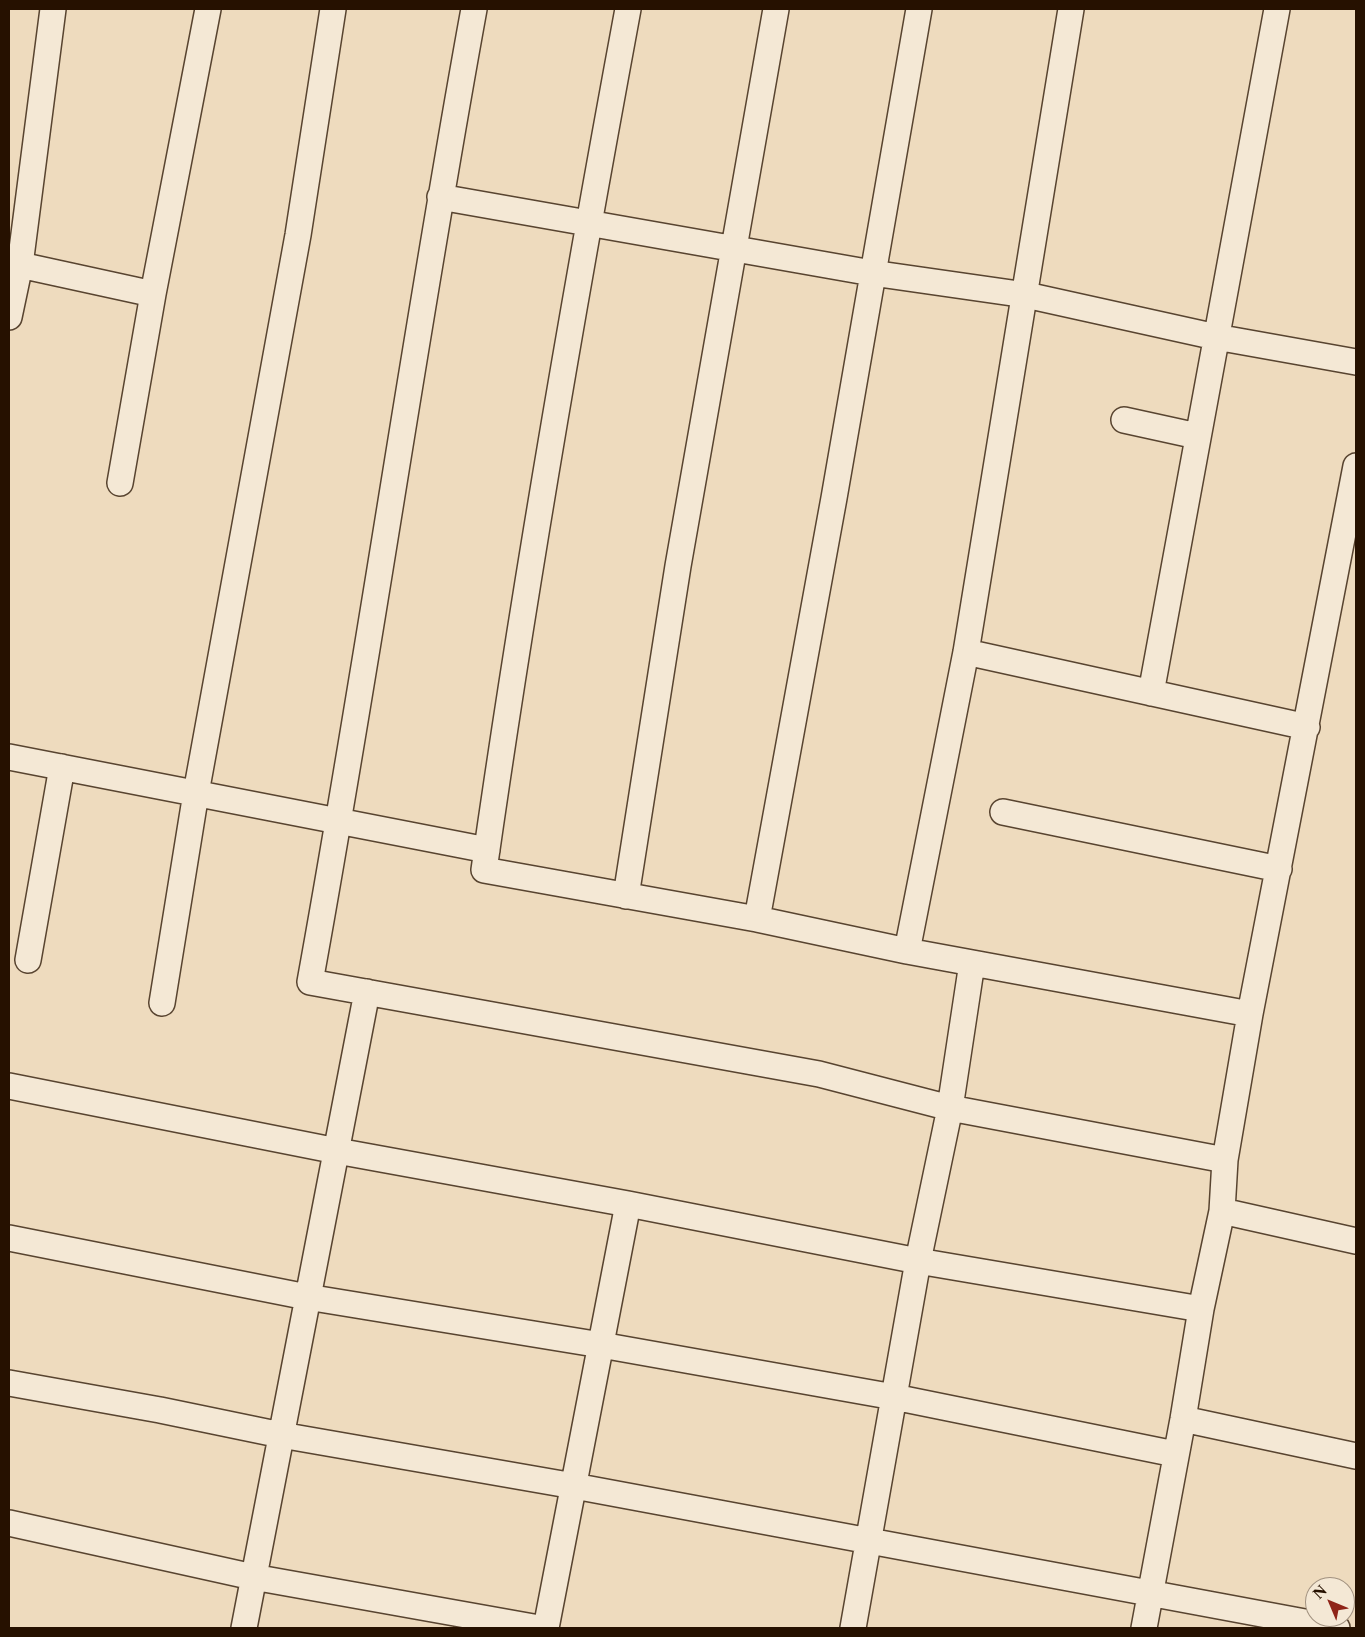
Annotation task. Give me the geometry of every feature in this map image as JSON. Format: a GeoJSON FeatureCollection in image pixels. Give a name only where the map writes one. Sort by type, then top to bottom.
{"type":"FeatureCollection","features":[{"type":"Feature","properties":{"kind":"street"},"geometry":{"type":"LineString","coordinates":[[9,317],[20,265],[53,9]]}},
{"type":"Feature","properties":{"kind":"street"},"geometry":{"type":"LineString","coordinates":[[120,483],[153,294],[208,9]]}},
{"type":"Feature","properties":{"kind":"street"},"geometry":{"type":"LineString","coordinates":[[162,1003],[196,793],[298,234],[333,9]]}},
{"type":"Feature","properties":{"kind":"street"},"geometry":{"type":"LineString","coordinates":[[474,9],[440,197],[339,821],[310,982],[819,1074],[950,1108],[1225,1160]]}},
{"type":"Feature","properties":{"kind":"street"},"geometry":{"type":"LineString","coordinates":[[628,9],[588,223],[524,596],[484,870],[757,918],[907,951],[1250,1014]]}},
{"type":"Feature","properties":{"kind":"street"},"geometry":{"type":"LineString","coordinates":[[626,896],[678,566],[732,248],[776,9]]}},
{"type":"Feature","properties":{"kind":"street"},"geometry":{"type":"LineString","coordinates":[[757,918],[833,508],[919,9]]}},
{"type":"Feature","properties":{"kind":"street"},"geometry":{"type":"LineString","coordinates":[[907,951],[966,652],[1026,295],[1071,9]]}},
{"type":"Feature","properties":{"kind":"street"},"geometry":{"type":"LineString","coordinates":[[1151,693],[1277,9]]}},
{"type":"Feature","properties":{"kind":"street"},"geometry":{"type":"LineString","coordinates":[[440,197],[872,273],[1026,295],[1216,337],[1356,362]]}},
{"type":"Feature","properties":{"kind":"street"},"geometry":{"type":"LineString","coordinates":[[20,265],[153,294]]}},
{"type":"Feature","properties":{"kind":"street"},"geometry":{"type":"LineString","coordinates":[[1124,420],[1197,436]]}},
{"type":"Feature","properties":{"kind":"street"},"geometry":{"type":"LineString","coordinates":[[1144,1628],[1183,1419],[1201,1309],[1222,1211],[1225,1160],[1250,1014],[1356,466]]}},
{"type":"Feature","properties":{"kind":"street"},"geometry":{"type":"LineString","coordinates":[[966,652],[1307,727]]}},
{"type":"Feature","properties":{"kind":"street"},"geometry":{"type":"LineString","coordinates":[[9,757],[487,850]]}},
{"type":"Feature","properties":{"kind":"street"},"geometry":{"type":"LineString","coordinates":[[28,960],[62,767]]}},
{"type":"Feature","properties":{"kind":"street"},"geometry":{"type":"LineString","coordinates":[[1004,812],[1279,869]]}},
{"type":"Feature","properties":{"kind":"street"},"geometry":{"type":"LineString","coordinates":[[853,1628],[918,1261],[950,1108],[972,963]]}},
{"type":"Feature","properties":{"kind":"street"},"geometry":{"type":"LineString","coordinates":[[244,1628],[367,992]]}},
{"type":"Feature","properties":{"kind":"street"},"geometry":{"type":"LineString","coordinates":[[9,1086],[337,1151],[628,1204],[918,1261],[1201,1309]]}},
{"type":"Feature","properties":{"kind":"street"},"geometry":{"type":"LineString","coordinates":[[546,1628],[628,1204]]}},
{"type":"Feature","properties":{"kind":"street"},"geometry":{"type":"LineString","coordinates":[[1222,1211],[1356,1241]]}},
{"type":"Feature","properties":{"kind":"street"},"geometry":{"type":"LineString","coordinates":[[9,1238],[307,1297],[601,1345],[894,1397],[1175,1454]]}},
{"type":"Feature","properties":{"kind":"street"},"geometry":{"type":"LineString","coordinates":[[9,1383],[1337,1628]]}},
{"type":"Feature","properties":{"kind":"street"},"geometry":{"type":"LineString","coordinates":[[1183,1419],[1356,1456]]}},
{"type":"Feature","properties":{"kind":"street"},"geometry":{"type":"LineString","coordinates":[[9,1523],[253,1577],[538,1628]]}}]}
